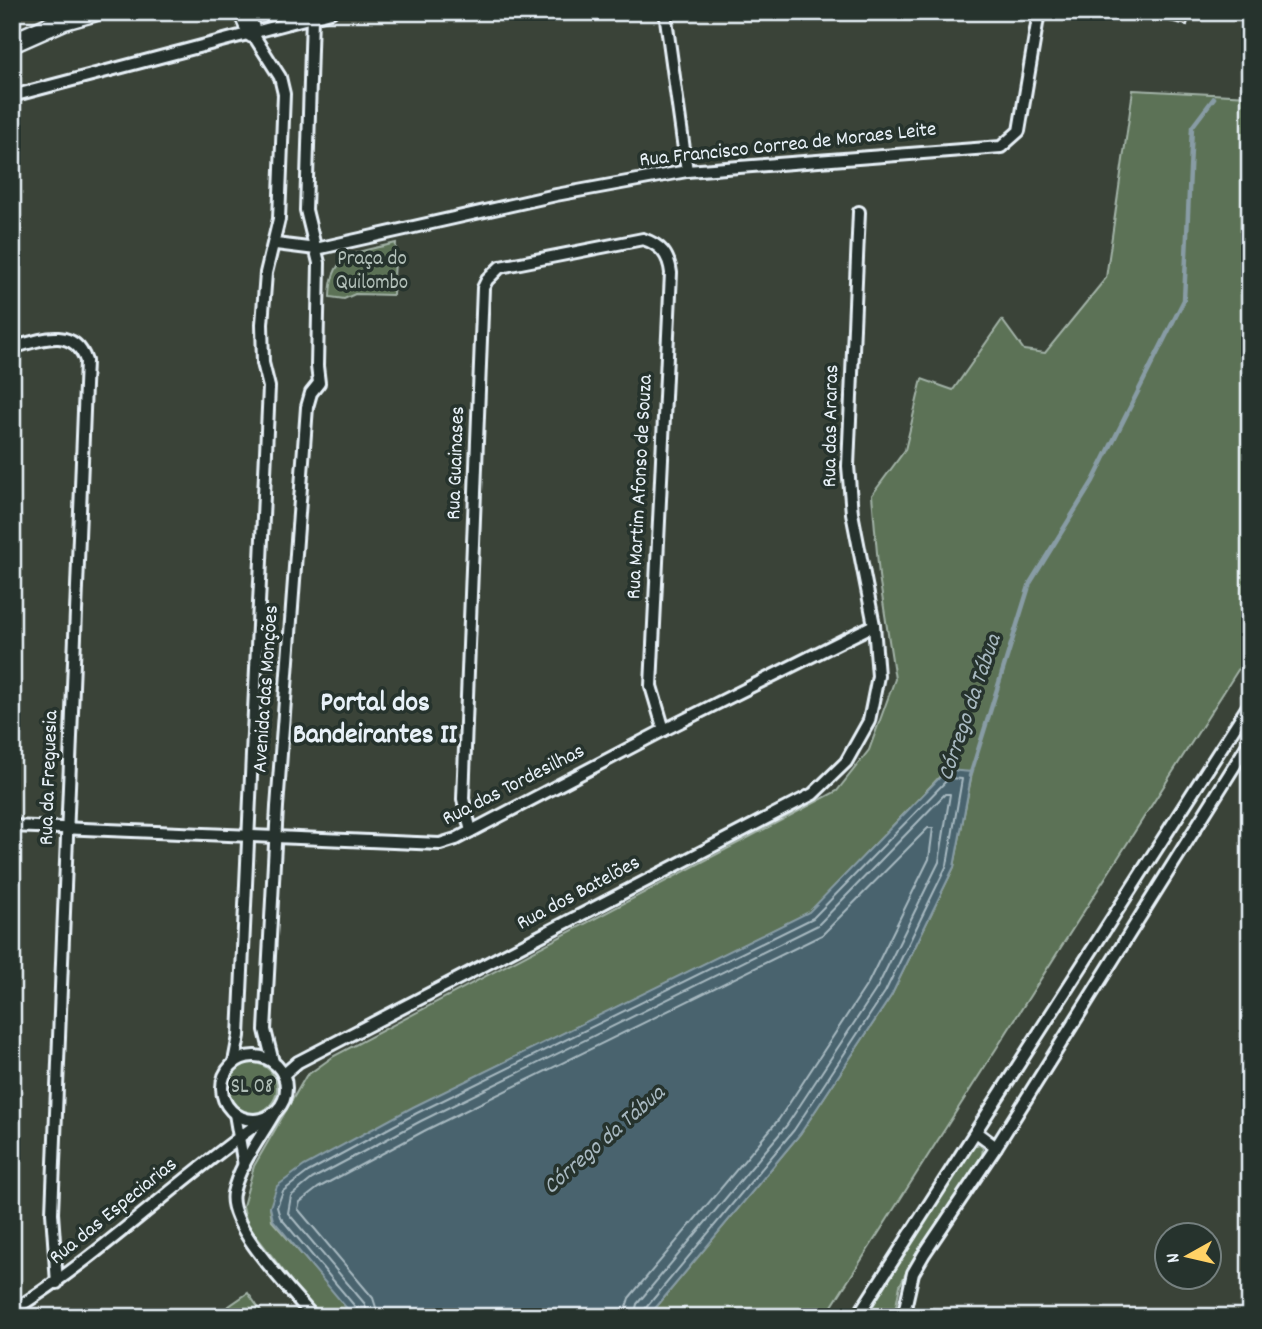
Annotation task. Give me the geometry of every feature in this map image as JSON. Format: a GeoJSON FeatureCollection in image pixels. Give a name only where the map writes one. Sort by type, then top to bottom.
{"type":"FeatureCollection","features":[{"type":"Feature","properties":{"kind":"main road"},"geometry":{"type":"LineString","coordinates":[[12,43],[64,20],[93,12]]}},
{"type":"Feature","properties":{"kind":"main road"},"geometry":{"type":"LineString","coordinates":[[243,12],[252,33]]}},
{"type":"Feature","properties":{"kind":"street"},"geometry":{"type":"LineString","coordinates":[[12,96],[331,12]]}},
{"type":"Feature","properties":{"kind":"street"},"geometry":{"type":"LineString","coordinates":[[665,12],[688,171]]}},
{"type":"Feature","properties":{"kind":"street","name":"Rua Francisco Correa de Moraes Leite"},"geometry":{"type":"LineString","coordinates":[[275,244],[316,248],[556,195],[688,171],[1001,147],[1019,131],[1039,12]]}},
{"type":"Feature","properties":{"kind":"street","name":"Avenida das Monções"},"geometry":{"type":"LineString","coordinates":[[273,1062],[265,1030],[275,838],[307,407],[311,393],[319,383],[319,263],[306,210],[312,17]]}},
{"type":"Feature","properties":{"kind":"street","name":"Avenida das Monções"},"geometry":{"type":"LineString","coordinates":[[234,1062],[239,1036],[269,387],[263,363],[262,324],[266,274],[275,244],[284,94],[280,77],[252,33]]}},
{"type":"Feature","properties":{"kind":"street","name":"Rua das Araras"},"geometry":{"type":"LineString","coordinates":[[859,212],[848,466],[852,513],[874,625],[878,676],[869,721]]}},
{"type":"Feature","properties":{"kind":"street","name":"Rua Guainases"},"geometry":{"type":"LineString","coordinates":[[471,831],[463,799],[483,288],[493,272],[509,265],[643,239],[660,247]]}},
{"type":"Feature","properties":{"kind":"street","name":"Rua Martim Afonso de Souza"},"geometry":{"type":"LineString","coordinates":[[660,247],[666,255],[671,273],[651,686],[664,730]]}},
{"type":"Feature","properties":{"kind":"street","name":"Rua da Freguesia"},"geometry":{"type":"LineString","coordinates":[[12,348],[61,337],[76,346],[86,361],[52,1213],[57,1283]]}},
{"type":"Feature","properties":{"kind":"street","name":"Rua das Tordesilhas"},"geometry":{"type":"LineString","coordinates":[[12,826],[440,844],[471,831],[874,625]]}},
{"type":"Feature","properties":{"kind":"street"},"geometry":{"type":"LineString","coordinates":[[857,1317],[1250,703]]}},
{"type":"Feature","properties":{"kind":"street","name":"Rua dos Batelões"},"geometry":{"type":"LineString","coordinates":[[284,1075],[299,1062],[813,794],[846,762],[869,721]]}},
{"type":"Feature","properties":{"kind":"street"},"geometry":{"type":"LineString","coordinates":[[903,1317],[913,1273],[996,1147],[1250,741]]}},
{"type":"Feature","properties":{"kind":"street"},"geometry":{"type":"LineString","coordinates":[[272,1114],[255,1120],[235,1114],[226,1104],[222,1090],[224,1076],[234,1062],[258,1056],[273,1062],[284,1075],[286,1091],[244,1166],[232,1197],[238,1220],[245,1233],[313,1317]]}},
{"type":"Feature","properties":{"kind":"street"},"geometry":{"type":"LineString","coordinates":[[235,1114],[237,1138],[244,1166]]}},
{"type":"Feature","properties":{"kind":"street","name":"Rua das Especiarias"},"geometry":{"type":"LineString","coordinates":[[12,1311],[57,1283],[237,1138],[272,1114]]}},
{"type":"Feature","properties":{"kind":"street"},"geometry":{"type":"LineString","coordinates":[[976,1132],[996,1147]]}},
{"type":"Feature","properties":{"kind":"green space"},"geometry":{"type":"Polygon","coordinates":[[[1133,90],[1250,96],[1250,651],[825,1317],[648,1317],[800,1134],[891,996],[954,867],[972,773],[946,770],[810,912],[414,1107],[270,1207],[272,1221],[357,1317],[319,1317],[247,1224],[243,1206],[254,1166],[306,1076],[334,1056],[837,791],[869,750],[895,679],[879,576],[872,495],[905,450],[922,379],[953,390],[1002,320],[1024,350],[1045,353],[1106,278],[1133,90]]]}},
{"type":"Feature","properties":{"kind":"green space","name":"Praça do Quilombo"},"geometry":{"type":"Polygon","coordinates":[[[396,243],[393,295],[355,294],[344,299],[330,297],[335,270],[341,262],[359,252],[396,243]]]}},
{"type":"Feature","properties":{"kind":"green space","name":"SL 08"},"geometry":{"type":"Polygon","coordinates":[[[252,1063],[270,1070],[277,1088],[270,1106],[252,1113],[234,1106],[227,1088],[234,1070],[252,1063]]]}},
{"type":"Feature","properties":{"kind":"green space"},"geometry":{"type":"Polygon","coordinates":[[[980,1145],[983,1148],[982,1155],[900,1285],[894,1317],[866,1317],[972,1147],[980,1145]]]}},
{"type":"Feature","properties":{"kind":"green space"},"geometry":{"type":"Polygon","coordinates":[[[248,1293],[265,1317],[213,1317],[248,1293]]]}},
{"type":"Feature","properties":{"kind":"water"},"geometry":{"type":"Polygon","coordinates":[[[947,770],[972,772],[954,867],[891,996],[800,1134],[648,1317],[354,1317],[273,1220],[270,1207],[277,1186],[304,1166],[413,1107],[809,912],[947,770]]]}},
{"type":"Feature","properties":{"kind":"building"},"geometry":{"type":"Polygon","coordinates":[[[1152,12],[1190,12],[1187,25],[1151,17],[1152,12]]]}},
{"type":"Feature","properties":{"kind":"waterway","name":"Córrego da Tábua"},"geometry":{"type":"LineString","coordinates":[[970,776],[1030,583],[1093,481],[1184,300],[1192,127],[1214,98]]}},
{"type":"Feature","properties":{"kind":"district","name":"Portal dos Bandeirantes II"},"geometry":{"type":"Point","coordinates":[375,721]}}]}
